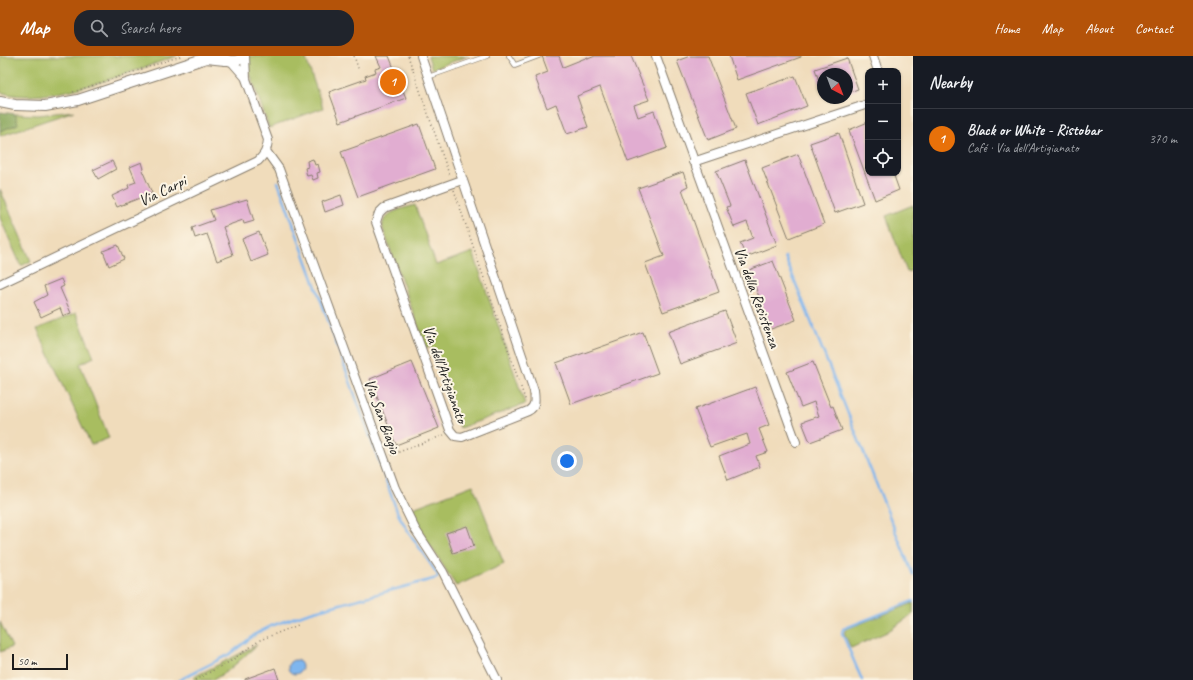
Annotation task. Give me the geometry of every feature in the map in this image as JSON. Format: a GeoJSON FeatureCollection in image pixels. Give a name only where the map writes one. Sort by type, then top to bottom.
{"type":"FeatureCollection","features":[{"type":"Feature","properties":{"kind":"street"},"geometry":{"type":"LineString","coordinates":[[0,102],[15,105],[46,106],[78,100],[207,57],[237,61],[245,56],[246,79],[268,140],[266,151]]}},
{"type":"Feature","properties":{"kind":"street","name":"Via dell'Artigianato"},"geometry":{"type":"LineString","coordinates":[[421,56],[534,391],[535,402],[532,409],[462,437],[452,432],[376,222],[379,213],[384,208],[462,180]]}},
{"type":"Feature","properties":{"kind":"street","name":"Via della Resistenza"},"geometry":{"type":"LineString","coordinates":[[656,56],[693,162],[796,442]]}},
{"type":"Feature","properties":{"kind":"street"},"geometry":{"type":"LineString","coordinates":[[874,56],[877,68]]}},
{"type":"Feature","properties":{"kind":"street"},"geometry":{"type":"LineString","coordinates":[[226,59],[246,79]]}},
{"type":"Feature","properties":{"kind":"street"},"geometry":{"type":"LineString","coordinates":[[693,162],[865,105]]}},
{"type":"Feature","properties":{"kind":"street","name":"Via Carpi"},"geometry":{"type":"LineString","coordinates":[[0,284],[258,161],[266,151]]}},
{"type":"Feature","properties":{"kind":"street","name":"Via San Biagio"},"geometry":{"type":"LineString","coordinates":[[266,151],[279,169],[405,512],[443,572],[497,680]]}},
{"type":"Feature","properties":{"kind":"lane"},"geometry":{"type":"LineString","coordinates":[[428,77],[487,56]]}},
{"type":"Feature","properties":{"kind":"lane"},"geometry":{"type":"LineString","coordinates":[[509,56],[515,65],[539,56]]}},
{"type":"Feature","properties":{"kind":"path"},"geometry":{"type":"LineString","coordinates":[[66,94],[181,56]]}},
{"type":"Feature","properties":{"kind":"path"},"geometry":{"type":"LineString","coordinates":[[354,56],[359,71]]}},
{"type":"Feature","properties":{"kind":"path"},"geometry":{"type":"LineString","coordinates":[[408,56],[526,405]]}},
{"type":"Feature","properties":{"kind":"path"},"geometry":{"type":"LineString","coordinates":[[384,458],[452,432]]}},
{"type":"Feature","properties":{"kind":"path"},"geometry":{"type":"LineString","coordinates":[[195,680],[231,661],[260,640],[298,625]]}},
{"type":"Feature","properties":{"kind":"green space"},"geometry":{"type":"Polygon","coordinates":[[[0,56],[177,56],[88,86],[64,92],[19,96],[0,92],[0,56]]]}},
{"type":"Feature","properties":{"kind":"green space"},"geometry":{"type":"Polygon","coordinates":[[[249,56],[305,56],[323,108],[269,128],[248,68],[247,62],[249,56]]]}},
{"type":"Feature","properties":{"kind":"green space"},"geometry":{"type":"Polygon","coordinates":[[[428,56],[468,56],[432,69],[428,56]]]}},
{"type":"Feature","properties":{"kind":"green space"},"geometry":{"type":"Polygon","coordinates":[[[74,111],[0,136],[0,131],[18,124],[15,114],[38,115],[74,111]]]}},
{"type":"Feature","properties":{"kind":"green space"},"geometry":{"type":"Polygon","coordinates":[[[0,112],[15,114],[18,124],[0,131],[0,112]]]}},
{"type":"Feature","properties":{"kind":"green space"},"geometry":{"type":"Polygon","coordinates":[[[0,189],[31,261],[21,266],[0,218],[0,189]]]}},
{"type":"Feature","properties":{"kind":"green space"},"geometry":{"type":"Polygon","coordinates":[[[415,205],[436,265],[473,252],[525,404],[460,428],[431,346],[426,348],[383,229],[383,223],[388,215],[398,210],[415,205]]]}},
{"type":"Feature","properties":{"kind":"green space"},"geometry":{"type":"Polygon","coordinates":[[[913,205],[913,270],[907,272],[886,216],[913,205]]]}},
{"type":"Feature","properties":{"kind":"green space"},"geometry":{"type":"Polygon","coordinates":[[[76,313],[94,357],[80,364],[109,438],[91,445],[37,329],[76,313]]]}},
{"type":"Feature","properties":{"kind":"green space"},"geometry":{"type":"Polygon","coordinates":[[[473,485],[504,564],[456,586],[408,510],[473,485]]]}},
{"type":"Feature","properties":{"kind":"green space"},"geometry":{"type":"Polygon","coordinates":[[[913,603],[913,614],[887,632],[851,648],[844,633],[846,629],[913,603]]]}},
{"type":"Feature","properties":{"kind":"green space"},"geometry":{"type":"Polygon","coordinates":[[[0,622],[12,647],[0,652],[0,622]]]}},
{"type":"Feature","properties":{"kind":"green space"},"geometry":{"type":"Polygon","coordinates":[[[257,645],[229,670],[213,680],[196,680],[194,677],[257,645]]]}},
{"type":"Feature","properties":{"kind":"water"},"geometry":{"type":"Polygon","coordinates":[[[295,660],[300,662],[302,667],[300,672],[295,674],[290,672],[288,667],[290,662],[295,660]]]}},
{"type":"Feature","properties":{"kind":"building"},"geometry":{"type":"Polygon","coordinates":[[[376,56],[389,56],[406,98],[340,122],[329,92],[366,79],[365,76],[376,72],[375,69],[381,67],[376,56]]]}},
{"type":"Feature","properties":{"kind":"building"},"geometry":{"type":"Polygon","coordinates":[[[542,56],[559,56],[563,67],[588,57],[588,59],[595,56],[631,56],[649,100],[634,105],[638,117],[654,111],[667,148],[628,162],[600,87],[577,96],[588,127],[567,134],[556,104],[547,108],[535,77],[548,72],[542,56]]]}},
{"type":"Feature","properties":{"kind":"building"},"geometry":{"type":"Polygon","coordinates":[[[690,56],[708,56],[736,129],[708,140],[677,61],[690,56]]]}},
{"type":"Feature","properties":{"kind":"building"},"geometry":{"type":"Polygon","coordinates":[[[729,56],[801,56],[801,57],[737,80],[729,56]]]}},
{"type":"Feature","properties":{"kind":"building"},"geometry":{"type":"Polygon","coordinates":[[[847,58],[851,68],[818,68],[847,58]]]}},
{"type":"Feature","properties":{"kind":"building"},"geometry":{"type":"Polygon","coordinates":[[[853,75],[858,89],[853,91],[853,75]]]}},
{"type":"Feature","properties":{"kind":"building"},"geometry":{"type":"Polygon","coordinates":[[[795,76],[807,106],[758,125],[746,93],[795,76]]]}},
{"type":"Feature","properties":{"kind":"building"},"geometry":{"type":"Polygon","coordinates":[[[865,123],[865,173],[849,130],[865,123]]]}},
{"type":"Feature","properties":{"kind":"building"},"geometry":{"type":"Polygon","coordinates":[[[419,124],[435,169],[358,197],[341,152],[419,124]]]}},
{"type":"Feature","properties":{"kind":"building"},"geometry":{"type":"Polygon","coordinates":[[[839,133],[863,203],[835,213],[810,143],[839,133]]]}},
{"type":"Feature","properties":{"kind":"building"},"geometry":{"type":"Polygon","coordinates":[[[798,154],[824,224],[789,238],[762,168],[798,154]]]}},
{"type":"Feature","properties":{"kind":"building"},"geometry":{"type":"Polygon","coordinates":[[[313,159],[315,165],[318,164],[320,172],[317,173],[318,178],[313,180],[311,175],[307,176],[305,168],[308,167],[307,161],[313,159]]]}},
{"type":"Feature","properties":{"kind":"building"},"geometry":{"type":"Polygon","coordinates":[[[745,160],[777,245],[746,257],[740,243],[753,238],[747,222],[734,227],[726,207],[730,206],[716,171],[745,160]]]}},
{"type":"Feature","properties":{"kind":"building"},"geometry":{"type":"Polygon","coordinates":[[[112,161],[116,169],[98,179],[93,170],[112,161]]]}},
{"type":"Feature","properties":{"kind":"building"},"geometry":{"type":"Polygon","coordinates":[[[142,162],[144,169],[142,170],[152,193],[117,207],[112,196],[129,188],[128,185],[136,182],[130,167],[142,162]]]}},
{"type":"Feature","properties":{"kind":"building"},"geometry":{"type":"Polygon","coordinates":[[[683,172],[688,186],[682,189],[719,292],[663,312],[645,263],[664,256],[638,188],[683,172]]]}},
{"type":"Feature","properties":{"kind":"building"},"geometry":{"type":"Polygon","coordinates":[[[866,176],[894,176],[899,190],[875,200],[866,176]]]}},
{"type":"Feature","properties":{"kind":"building"},"geometry":{"type":"Polygon","coordinates":[[[341,195],[344,205],[325,212],[322,202],[341,195]]]}},
{"type":"Feature","properties":{"kind":"building"},"geometry":{"type":"Polygon","coordinates":[[[247,199],[254,221],[244,224],[243,220],[223,227],[233,255],[217,261],[207,234],[195,238],[192,228],[214,220],[210,210],[247,199]]]}},
{"type":"Feature","properties":{"kind":"building"},"geometry":{"type":"Polygon","coordinates":[[[259,232],[268,255],[251,262],[242,239],[259,232]]]}},
{"type":"Feature","properties":{"kind":"building"},"geometry":{"type":"Polygon","coordinates":[[[118,245],[124,259],[109,266],[103,251],[118,245]]]}},
{"type":"Feature","properties":{"kind":"building"},"geometry":{"type":"Polygon","coordinates":[[[773,261],[796,320],[771,329],[749,270],[773,261]]]}},
{"type":"Feature","properties":{"kind":"building"},"geometry":{"type":"Polygon","coordinates":[[[61,279],[64,286],[60,288],[71,313],[63,316],[60,308],[41,317],[34,302],[47,295],[44,286],[61,279]]]}},
{"type":"Feature","properties":{"kind":"building"},"geometry":{"type":"Polygon","coordinates":[[[725,311],[737,343],[680,364],[668,332],[725,311]]]}},
{"type":"Feature","properties":{"kind":"building"},"geometry":{"type":"Polygon","coordinates":[[[643,332],[658,373],[571,404],[556,363],[643,332]]]}},
{"type":"Feature","properties":{"kind":"building"},"geometry":{"type":"Polygon","coordinates":[[[412,362],[439,428],[396,445],[370,379],[412,362]]]}},
{"type":"Feature","properties":{"kind":"building"},"geometry":{"type":"Polygon","coordinates":[[[813,362],[842,430],[810,442],[802,422],[819,416],[814,402],[801,407],[787,372],[813,362]]]}},
{"type":"Feature","properties":{"kind":"building"},"geometry":{"type":"Polygon","coordinates":[[[755,387],[769,425],[759,429],[768,452],[756,456],[760,467],[728,480],[719,456],[750,444],[747,434],[710,447],[695,409],[755,387]]]}},
{"type":"Feature","properties":{"kind":"building"},"geometry":{"type":"Polygon","coordinates":[[[467,526],[474,546],[453,553],[446,533],[467,526]]]}},
{"type":"Feature","properties":{"kind":"building"},"geometry":{"type":"Polygon","coordinates":[[[275,668],[279,680],[245,680],[245,679],[275,668]]]}},
{"type":"Feature","properties":{"kind":"waterway"},"geometry":{"type":"LineString","coordinates":[[179,680],[230,654],[257,633],[271,626],[307,613],[437,578],[438,575],[398,514],[278,182]]}},
{"type":"Feature","properties":{"kind":"waterway"},"geometry":{"type":"LineString","coordinates":[[785,257],[913,575]]}},
{"type":"Feature","properties":{"kind":"waterway"},"geometry":{"type":"LineString","coordinates":[[862,680],[842,633],[843,629],[913,601]]}},
{"type":"Feature","properties":{"kind":"place","name":"Black or White - Ristobar"},"geometry":{"type":"Point","coordinates":[393,82]}}]}
